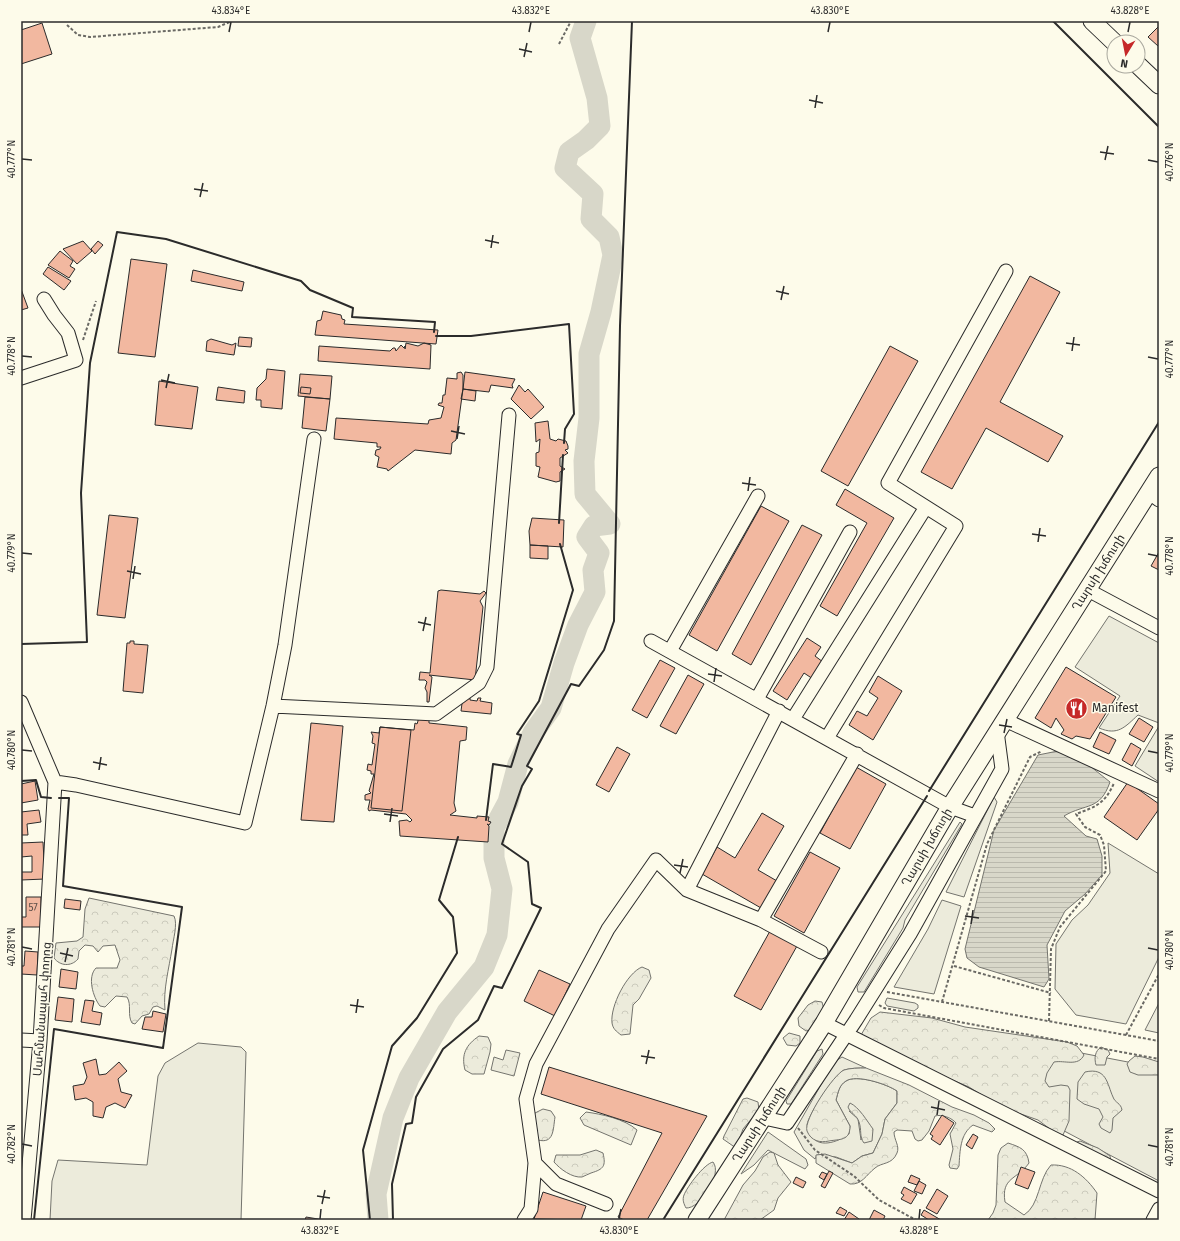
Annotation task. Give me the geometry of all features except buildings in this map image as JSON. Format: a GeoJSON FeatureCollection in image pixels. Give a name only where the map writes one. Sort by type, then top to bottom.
{"type":"FeatureCollection","features":[{"type":"Feature","properties":{"kind":"main road"},"geometry":{"type":"LineString","coordinates":[[1092,21],[1106,34]]}},
{"type":"Feature","properties":{"kind":"main road"},"geometry":{"type":"LineString","coordinates":[[1146,73],[1159,85]]}},
{"type":"Feature","properties":{"kind":"main road","name":"Ղարսի խճուղի"},"geometry":{"type":"LineString","coordinates":[[697,1220],[824,1023],[950,807],[1086,589],[1154,496],[1159,476]]}},
{"type":"Feature","properties":{"kind":"street"},"geometry":{"type":"LineString","coordinates":[[826,738],[956,526],[888,483],[1006,271]]}},
{"type":"Feature","properties":{"kind":"street"},"geometry":{"type":"LineString","coordinates":[[21,378],[76,360],[68,333],[44,298]]}},
{"type":"Feature","properties":{"kind":"street"},"geometry":{"type":"LineString","coordinates":[[273,706],[436,714],[479,683],[487,667],[509,414]]}},
{"type":"Feature","properties":{"kind":"street"},"geometry":{"type":"LineString","coordinates":[[21,702],[55,782],[76,785],[245,823],[273,706],[285,645],[314,439]]}},
{"type":"Feature","properties":{"kind":"street"},"geometry":{"type":"LineString","coordinates":[[670,651],[758,496]]}},
{"type":"Feature","properties":{"kind":"street"},"geometry":{"type":"LineString","coordinates":[[793,719],[926,507]]}},
{"type":"Feature","properties":{"kind":"street"},"geometry":{"type":"LineString","coordinates":[[757,699],[850,532]]}},
{"type":"Feature","properties":{"kind":"street"},"geometry":{"type":"LineString","coordinates":[[1086,589],[1159,628]]}},
{"type":"Feature","properties":{"kind":"street"},"geometry":{"type":"LineString","coordinates":[[651,641],[950,807],[975,816]]}},
{"type":"Feature","properties":{"kind":"street"},"geometry":{"type":"LineString","coordinates":[[687,890],[779,711]]}},
{"type":"Feature","properties":{"kind":"street"},"geometry":{"type":"LineString","coordinates":[[764,1118],[786,1123],[790,1119],[869,1000],[910,934],[1002,769],[1001,726],[1159,791]]}},
{"type":"Feature","properties":{"kind":"street"},"geometry":{"type":"LineString","coordinates":[[761,920],[857,754]]}},
{"type":"Feature","properties":{"kind":"street","name":"Սահմանապահ փողոց"},"geometry":{"type":"LineString","coordinates":[[24,1220],[40,1041],[55,782]]}},
{"type":"Feature","properties":{"kind":"street"},"geometry":{"type":"LineString","coordinates":[[524,1220],[531,1209],[535,1163],[526,1099],[536,1064],[608,929],[656,860],[687,890],[761,920],[821,952]]}},
{"type":"Feature","properties":{"kind":"street"},"geometry":{"type":"LineString","coordinates":[[824,1023],[1159,1191]]}},
{"type":"Feature","properties":{"kind":"street"},"geometry":{"type":"LineString","coordinates":[[21,1040],[40,1041]]}},
{"type":"Feature","properties":{"kind":"street"},"geometry":{"type":"LineString","coordinates":[[535,1163],[556,1184],[606,1204]]}},
{"type":"Feature","properties":{"kind":"street"},"geometry":{"type":"LineString","coordinates":[[1153,1220],[1159,1209]]}},
{"type":"Feature","properties":{"kind":"path"},"geometry":{"type":"LineString","coordinates":[[67,25],[78,34],[90,37],[218,27],[232,21]]}},
{"type":"Feature","properties":{"kind":"path"},"geometry":{"type":"LineString","coordinates":[[559,44],[571,21]]}},
{"type":"Feature","properties":{"kind":"path"},"geometry":{"type":"LineString","coordinates":[[76,360],[96,301]]}},
{"type":"Feature","properties":{"kind":"path"},"geometry":{"type":"LineString","coordinates":[[942,1002],[954,966],[956,951],[986,844],[1030,757],[1048,748]]}},
{"type":"Feature","properties":{"kind":"path"},"geometry":{"type":"LineString","coordinates":[[1049,1021],[1051,993],[1051,949],[1060,927],[1106,871],[1104,845],[1100,835],[1085,827],[1076,814],[1100,805],[1110,794],[1115,782],[1110,777]]}},
{"type":"Feature","properties":{"kind":"path"},"geometry":{"type":"LineString","coordinates":[[954,966],[1051,993]]}},
{"type":"Feature","properties":{"kind":"path"},"geometry":{"type":"LineString","coordinates":[[1126,1035],[1159,974]]}},
{"type":"Feature","properties":{"kind":"path"},"geometry":{"type":"LineString","coordinates":[[869,1000],[887,992],[1159,1041]]}},
{"type":"Feature","properties":{"kind":"path"},"geometry":{"type":"LineString","coordinates":[[869,1000],[884,1008],[1159,1059]]}},
{"type":"Feature","properties":{"kind":"path"},"geometry":{"type":"LineString","coordinates":[[790,1119],[815,1150],[854,1176],[879,1200],[916,1220]]}},
{"type":"Feature","properties":{"kind":"green space"},"geometry":{"type":"Polygon","coordinates":[[[1109,616],[1159,643],[1159,723],[1138,715],[1121,729],[1116,731],[1099,728],[1120,696],[1075,667],[1109,616]]]}},
{"type":"Feature","properties":{"kind":"green space"},"geometry":{"type":"Polygon","coordinates":[[[1159,726],[1159,782],[1135,766],[1159,726]]]}},
{"type":"Feature","properties":{"kind":"green space"},"geometry":{"type":"Polygon","coordinates":[[[994,797],[997,802],[964,897],[946,892],[994,797]]]}},
{"type":"Feature","properties":{"kind":"green space"},"geometry":{"type":"Polygon","coordinates":[[[960,822],[962,824],[905,920],[903,928],[864,992],[858,992],[857,987],[960,822]]]}},
{"type":"Feature","properties":{"kind":"green space"},"geometry":{"type":"Polygon","coordinates":[[[1108,843],[1159,874],[1159,957],[1126,1024],[1076,1015],[1055,989],[1056,944],[1072,920],[1088,905],[1110,873],[1108,843]]]}},
{"type":"Feature","properties":{"kind":"green space"},"geometry":{"type":"Polygon","coordinates":[[[89,898],[174,916],[175,928],[166,987],[165,1010],[157,1006],[153,1007],[149,1014],[142,1016],[135,1024],[132,1023],[131,1020],[127,997],[116,996],[105,1007],[100,1006],[93,992],[91,982],[92,976],[96,968],[117,968],[120,960],[115,945],[103,946],[98,952],[93,946],[85,945],[79,951],[78,959],[75,962],[62,964],[56,961],[54,958],[56,943],[77,941],[83,937],[85,909],[89,898]]]}},
{"type":"Feature","properties":{"kind":"green space"},"geometry":{"type":"Polygon","coordinates":[[[942,900],[961,906],[934,994],[894,987],[928,929],[942,900]]]}},
{"type":"Feature","properties":{"kind":"green space"},"geometry":{"type":"Polygon","coordinates":[[[642,967],[649,970],[651,978],[639,999],[633,1005],[630,1034],[621,1035],[612,1025],[614,1008],[625,983],[636,970],[642,967]]]}},
{"type":"Feature","properties":{"kind":"green space"},"geometry":{"type":"Polygon","coordinates":[[[887,998],[915,1003],[918,1005],[918,1008],[914,1011],[887,1006],[885,1003],[887,998]]]}},
{"type":"Feature","properties":{"kind":"green space"},"geometry":{"type":"Polygon","coordinates":[[[815,1001],[822,1002],[824,1010],[817,1028],[806,1031],[799,1026],[798,1018],[808,1005],[815,1001]]]}},
{"type":"Feature","properties":{"kind":"green space"},"geometry":{"type":"Polygon","coordinates":[[[1159,1003],[1159,1033],[1145,1030],[1159,1003]]]}},
{"type":"Feature","properties":{"kind":"green space"},"geometry":{"type":"Polygon","coordinates":[[[880,1012],[932,1018],[965,1027],[1067,1042],[1077,1046],[1084,1055],[1081,1059],[1075,1062],[1054,1062],[1047,1073],[1045,1081],[1049,1087],[1061,1085],[1068,1086],[1070,1090],[1069,1121],[1063,1135],[1058,1135],[1038,1120],[1001,1107],[969,1087],[929,1070],[861,1035],[871,1018],[880,1012]]]}},
{"type":"Feature","properties":{"kind":"green space"},"geometry":{"type":"Polygon","coordinates":[[[884,1015],[1159,1068],[1159,1181],[977,1085],[884,1015]]]}},
{"type":"Feature","properties":{"kind":"green space"},"geometry":{"type":"Polygon","coordinates":[[[789,1033],[800,1036],[800,1043],[796,1046],[787,1045],[783,1038],[789,1033]]]}},
{"type":"Feature","properties":{"kind":"green space"},"geometry":{"type":"Polygon","coordinates":[[[479,1036],[488,1037],[491,1044],[490,1052],[484,1074],[472,1074],[465,1070],[464,1055],[468,1046],[479,1036]]]}},
{"type":"Feature","properties":{"kind":"green space"},"geometry":{"type":"Polygon","coordinates":[[[198,1043],[241,1047],[246,1052],[241,1220],[50,1220],[52,1181],[58,1160],[147,1165],[158,1076],[165,1063],[198,1043]]]}},
{"type":"Feature","properties":{"kind":"green space"},"geometry":{"type":"Polygon","coordinates":[[[1101,1047],[1108,1050],[1110,1054],[1107,1057],[1105,1065],[1096,1065],[1095,1060],[1097,1051],[1101,1047]]]}},
{"type":"Feature","properties":{"kind":"green space"},"geometry":{"type":"Polygon","coordinates":[[[822,1049],[823,1054],[791,1104],[787,1104],[786,1101],[817,1051],[822,1049]]]}},
{"type":"Feature","properties":{"kind":"green space"},"geometry":{"type":"Polygon","coordinates":[[[506,1050],[520,1053],[514,1076],[491,1070],[494,1057],[503,1060],[506,1050]]]}},
{"type":"Feature","properties":{"kind":"green space"},"geometry":{"type":"Polygon","coordinates":[[[1135,1056],[1159,1062],[1159,1075],[1138,1075],[1130,1072],[1127,1064],[1135,1056]]]}},
{"type":"Feature","properties":{"kind":"green space"},"geometry":{"type":"Polygon","coordinates":[[[842,1057],[866,1068],[852,1068],[844,1070],[822,1095],[807,1125],[813,1138],[818,1141],[823,1143],[834,1142],[849,1134],[850,1126],[836,1100],[840,1087],[846,1081],[851,1079],[864,1079],[879,1083],[897,1091],[897,1103],[885,1119],[882,1134],[873,1153],[862,1156],[852,1163],[836,1157],[817,1155],[815,1159],[804,1150],[794,1132],[834,1062],[842,1057]],[[849,1111],[858,1119],[861,1140],[864,1131],[864,1122],[859,1111],[849,1111]]]}},
{"type":"Feature","properties":{"kind":"green space"},"geometry":{"type":"Polygon","coordinates":[[[866,1068],[909,1085],[952,1107],[974,1115],[989,1123],[995,1129],[992,1132],[973,1125],[965,1133],[959,1166],[957,1169],[950,1168],[949,1165],[953,1149],[950,1134],[956,1123],[952,1120],[944,1116],[935,1116],[929,1131],[922,1140],[918,1141],[915,1139],[912,1131],[897,1130],[894,1132],[898,1148],[895,1157],[875,1168],[858,1183],[850,1184],[816,1163],[816,1155],[825,1154],[852,1163],[862,1156],[873,1153],[882,1134],[885,1119],[897,1103],[897,1091],[872,1081],[864,1079],[851,1079],[846,1081],[839,1089],[836,1100],[850,1126],[850,1131],[846,1137],[826,1142],[819,1141],[811,1137],[807,1131],[807,1125],[820,1098],[839,1073],[846,1069],[866,1068]]]}},
{"type":"Feature","properties":{"kind":"green space"},"geometry":{"type":"Polygon","coordinates":[[[1092,1071],[1102,1074],[1114,1099],[1122,1110],[1113,1118],[1112,1130],[1110,1133],[1101,1128],[1099,1124],[1103,1117],[1099,1109],[1084,1104],[1077,1099],[1078,1082],[1085,1072],[1092,1071]]]}},
{"type":"Feature","properties":{"kind":"green space"},"geometry":{"type":"Polygon","coordinates":[[[747,1098],[758,1102],[759,1110],[743,1129],[736,1148],[723,1139],[743,1099],[747,1098]]]}},
{"type":"Feature","properties":{"kind":"green space"},"geometry":{"type":"Polygon","coordinates":[[[850,1103],[860,1111],[873,1129],[872,1141],[864,1143],[862,1141],[858,1120],[848,1107],[850,1103]]]}},
{"type":"Feature","properties":{"kind":"green space"},"geometry":{"type":"Polygon","coordinates":[[[543,1109],[551,1111],[555,1117],[552,1135],[547,1140],[543,1141],[538,1140],[531,1120],[535,1113],[543,1109]]]}},
{"type":"Feature","properties":{"kind":"green space"},"geometry":{"type":"Polygon","coordinates":[[[586,1112],[613,1118],[632,1126],[637,1130],[631,1145],[584,1125],[580,1118],[586,1112]]]}},
{"type":"Feature","properties":{"kind":"green space"},"geometry":{"type":"Polygon","coordinates":[[[768,1132],[806,1159],[808,1165],[805,1169],[768,1150],[754,1165],[741,1174],[768,1132]]]}},
{"type":"Feature","properties":{"kind":"green space"},"geometry":{"type":"Polygon","coordinates":[[[1080,1141],[1098,1148],[1110,1156],[1111,1161],[1079,1146],[1077,1142],[1080,1141]]]}},
{"type":"Feature","properties":{"kind":"green space"},"geometry":{"type":"Polygon","coordinates":[[[1008,1143],[1022,1149],[1027,1155],[1029,1163],[1008,1183],[1004,1194],[1005,1202],[1024,1215],[1033,1205],[1044,1177],[1051,1165],[1058,1165],[1071,1169],[1083,1177],[1097,1193],[1095,1220],[988,1220],[996,1205],[998,1155],[1001,1148],[1008,1143]]]}},
{"type":"Feature","properties":{"kind":"green space"},"geometry":{"type":"Polygon","coordinates":[[[596,1150],[603,1153],[603,1166],[599,1170],[582,1177],[574,1176],[566,1172],[554,1162],[556,1155],[580,1155],[596,1150]]]}},
{"type":"Feature","properties":{"kind":"green space"},"geometry":{"type":"Polygon","coordinates":[[[770,1152],[774,1153],[778,1165],[791,1182],[778,1198],[774,1210],[760,1220],[724,1220],[743,1185],[755,1171],[763,1157],[770,1152]]]}},
{"type":"Feature","properties":{"kind":"green space"},"geometry":{"type":"Polygon","coordinates":[[[713,1162],[715,1174],[713,1182],[698,1203],[692,1207],[686,1208],[683,1199],[686,1191],[701,1171],[713,1162]]]}},
{"type":"Feature","properties":{"kind":"shaded area"},"geometry":{"type":"Polygon","coordinates":[[[1063,750],[1080,758],[1110,782],[1102,798],[1097,802],[1064,816],[1086,836],[1097,839],[1102,856],[1102,875],[1085,894],[1065,911],[1047,945],[1049,979],[1044,987],[979,967],[967,958],[965,949],[994,830],[1038,755],[1063,750]]]}},
{"type":"Feature","properties":{"kind":"waterway"},"geometry":{"type":"LineString","coordinates":[[378,1220],[376,1194],[393,1118],[409,1078],[447,1012],[484,967],[497,935],[502,889],[494,858],[494,828],[508,802],[518,764],[533,733],[551,708],[564,663],[578,625],[595,592],[593,570],[599,553],[587,537],[594,526],[610,524],[585,494],[584,461],[589,418],[589,354],[601,312],[613,255],[609,237],[591,219],[593,194],[565,168],[569,152],[586,140],[600,126],[597,98],[580,38],[586,21]]}},
{"type":"Feature","properties":{"kind":"wall"},"geometry":{"type":"LineString","coordinates":[[393,1220],[392,1184],[406,1124],[412,1123],[416,1097],[443,1049],[478,1020],[494,986],[502,988],[541,908],[532,904],[528,862],[502,844],[522,786],[532,769],[527,766],[571,684],[579,686],[604,650],[614,621],[620,326],[632,21]]}},
{"type":"Feature","properties":{"kind":"wall"},"geometry":{"type":"LineString","coordinates":[[1053,21],[1159,127]]}},
{"type":"Feature","properties":{"kind":"wall"},"geometry":{"type":"LineString","coordinates":[[21,644],[87,642],[81,493],[90,363],[117,232],[166,239],[301,281],[310,290],[353,308],[352,317],[435,322],[434,332]]}},
{"type":"Feature","properties":{"kind":"wall"},"geometry":{"type":"LineString","coordinates":[[436,336],[471,336],[569,324],[574,414],[565,429],[564,443]]}},
{"type":"Feature","properties":{"kind":"wall"},"geometry":{"type":"LineString","coordinates":[[929,791],[1159,422]]}},
{"type":"Feature","properties":{"kind":"wall"},"geometry":{"type":"LineString","coordinates":[[559,523],[563,455]]}},
{"type":"Feature","properties":{"kind":"wall"},"geometry":{"type":"LineString","coordinates":[[486,820],[493,764],[511,767],[521,735],[517,734],[539,701],[573,590],[560,544]]}},
{"type":"Feature","properties":{"kind":"wall"},"geometry":{"type":"LineString","coordinates":[[21,781],[36,780],[41,797],[51,798]]}},
{"type":"Feature","properties":{"kind":"wall"},"geometry":{"type":"LineString","coordinates":[[663,1220],[927,796]]}},
{"type":"Feature","properties":{"kind":"wall"},"geometry":{"type":"LineString","coordinates":[[34,1220],[54,1029],[163,1048],[182,907],[63,886],[69,798],[59,798]]}},
{"type":"Feature","properties":{"kind":"wall"},"geometry":{"type":"LineString","coordinates":[[370,1220],[363,1150],[392,1046],[417,1018],[457,953],[453,917],[439,900],[458,837]]}},
{"type":"Feature","properties":{"kind":"place","name":"Manifest"},"geometry":{"type":"Point","coordinates":[1076,708]}}]}
